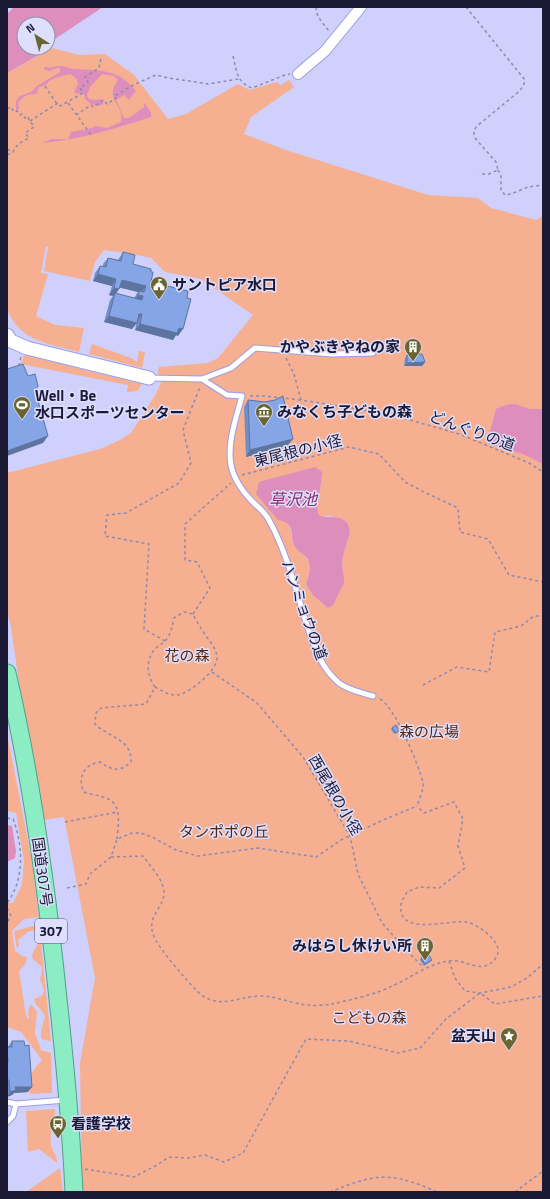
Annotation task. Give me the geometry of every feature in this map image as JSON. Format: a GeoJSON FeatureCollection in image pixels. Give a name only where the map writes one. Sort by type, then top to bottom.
{"type":"FeatureCollection","features":[{"type":"Feature","properties":{"kind":"highway","name":"国道307号"},"geometry":{"type":"LineString","coordinates":[[7,673],[16,713],[42,866],[51,935],[73,1167],[74,1192]]}},
{"type":"Feature","properties":{"kind":"street"},"geometry":{"type":"LineString","coordinates":[[298,74],[325,51],[361,7]]}},
{"type":"Feature","properties":{"kind":"street"},"geometry":{"type":"LineString","coordinates":[[7,335],[11,341],[27,348],[150,378]]}},
{"type":"Feature","properties":{"kind":"lane"},"geometry":{"type":"LineString","coordinates":[[150,378],[202,379],[231,368],[255,348],[332,354],[373,353]]}},
{"type":"Feature","properties":{"kind":"lane"},"geometry":{"type":"LineString","coordinates":[[202,379],[228,395],[242,396]]}},
{"type":"Feature","properties":{"kind":"lane","name":"ハンミョウの道"},"geometry":{"type":"LineString","coordinates":[[242,396],[231,435],[231,465],[236,478],[250,499],[263,510],[271,522],[286,560],[312,640],[327,670],[340,684],[352,690],[373,696]]}},
{"type":"Feature","properties":{"kind":"lane"},"geometry":{"type":"LineString","coordinates":[[7,1102],[16,1104],[67,1100]]}},
{"type":"Feature","properties":{"kind":"lane"},"geometry":{"type":"LineString","coordinates":[[7,1122],[15,1112],[16,1104]]}},
{"type":"Feature","properties":{"kind":"path"},"geometry":{"type":"LineString","coordinates":[[316,7],[319,20],[335,39]]}},
{"type":"Feature","properties":{"kind":"path"},"geometry":{"type":"LineString","coordinates":[[466,7],[525,80],[522,89],[477,126],[474,130],[475,138],[496,162],[501,175],[501,190],[505,195],[528,187],[543,185]]}},
{"type":"Feature","properties":{"kind":"path"},"geometry":{"type":"LineString","coordinates":[[233,56],[239,79],[246,86],[252,88],[285,75],[298,74]]}},
{"type":"Feature","properties":{"kind":"path"},"geometry":{"type":"LineString","coordinates":[[45,86],[56,104],[58,103],[60,106],[68,102],[83,92],[80,88],[88,82],[85,78],[99,68],[101,58]]}},
{"type":"Feature","properties":{"kind":"path"},"geometry":{"type":"LineString","coordinates":[[76,115],[91,105],[93,107],[104,100],[107,104],[116,98],[114,96],[135,84],[156,75],[208,84],[239,79]]}},
{"type":"Feature","properties":{"kind":"path"},"geometry":{"type":"LineString","coordinates":[[68,102],[91,136]]}},
{"type":"Feature","properties":{"kind":"path"},"geometry":{"type":"LineString","coordinates":[[30,121],[56,104]]}},
{"type":"Feature","properties":{"kind":"path"},"geometry":{"type":"LineString","coordinates":[[7,109],[11,107],[14,112],[17,111],[25,118],[27,116],[34,127],[25,133],[29,138],[20,142],[12,152],[7,155]]}},
{"type":"Feature","properties":{"kind":"path"},"geometry":{"type":"LineString","coordinates":[[7,149],[12,152]]}},
{"type":"Feature","properties":{"kind":"path"},"geometry":{"type":"LineString","coordinates":[[479,174],[489,174],[498,170]]}},
{"type":"Feature","properties":{"kind":"path"},"geometry":{"type":"LineString","coordinates":[[283,351],[294,374],[301,400]]}},
{"type":"Feature","properties":{"kind":"path"},"geometry":{"type":"LineString","coordinates":[[18,367],[22,352]]}},
{"type":"Feature","properties":{"kind":"path"},"geometry":{"type":"LineString","coordinates":[[165,641],[144,629],[149,544],[105,536],[107,515],[126,513],[179,483],[190,463],[183,430],[202,379]]}},
{"type":"Feature","properties":{"kind":"path","name":"どんぐりの道"},"geometry":{"type":"LineString","coordinates":[[242,396],[264,396],[301,400],[388,414],[452,432],[528,463],[543,472]]}},
{"type":"Feature","properties":{"kind":"path","name":"東尾根の小径"},"geometry":{"type":"LineString","coordinates":[[236,478],[349,447],[379,454],[405,482],[458,508],[460,532],[488,539],[509,575],[543,582]]}},
{"type":"Feature","properties":{"kind":"path"},"geometry":{"type":"LineString","coordinates":[[193,614],[210,588],[198,562],[185,560],[186,524],[236,478]]}},
{"type":"Feature","properties":{"kind":"path"},"geometry":{"type":"LineString","coordinates":[[184,612],[193,614],[214,647],[217,659],[215,666],[212,672],[190,689],[180,695],[170,694],[155,687],[151,682],[148,672],[148,661],[154,650],[165,641],[172,630],[174,618],[184,612]]}},
{"type":"Feature","properties":{"kind":"path"},"geometry":{"type":"LineString","coordinates":[[423,685],[457,667],[489,672],[495,632],[521,626],[534,616],[543,616]]}},
{"type":"Feature","properties":{"kind":"path","name":"西尾根の小径"},"geometry":{"type":"LineString","coordinates":[[212,672],[258,704],[303,758],[350,836],[358,874],[382,923],[424,968]]}},
{"type":"Feature","properties":{"kind":"path"},"geometry":{"type":"LineString","coordinates":[[67,888],[86,884],[90,874],[111,857],[117,839],[119,818],[114,804],[108,798],[84,792],[80,784],[82,775],[86,768],[92,763],[100,762],[118,770],[124,768],[130,762],[131,757],[125,744],[95,724],[96,713],[101,708],[146,704],[155,687]]}},
{"type":"Feature","properties":{"kind":"path"},"geometry":{"type":"LineString","coordinates":[[373,696],[385,702],[395,716],[416,762],[423,784],[417,806]]}},
{"type":"Feature","properties":{"kind":"path"},"geometry":{"type":"LineString","coordinates":[[111,857],[143,856],[160,880],[164,892],[163,899],[154,915],[152,923],[153,934],[166,955],[194,989],[203,997],[213,1002],[221,1003],[259,996],[271,997],[308,1006],[330,1004],[392,987],[424,968],[449,961],[458,961],[478,968],[489,965],[496,958],[498,950],[491,936],[468,922],[433,925],[416,924],[408,921],[401,914],[401,905],[407,892],[419,888],[439,888],[465,868],[458,846],[463,819],[454,802],[424,813],[417,806]]}},
{"type":"Feature","properties":{"kind":"path"},"geometry":{"type":"LineString","coordinates":[[117,839],[132,833],[142,833],[176,850],[198,856],[258,848],[316,857],[341,840],[417,806]]}},
{"type":"Feature","properties":{"kind":"path"},"geometry":{"type":"LineString","coordinates":[[65,822],[118,812]]}},
{"type":"Feature","properties":{"kind":"path"},"geometry":{"type":"LineString","coordinates":[[7,818],[13,819],[17,828],[20,852],[19,879],[14,894],[7,903]]}},
{"type":"Feature","properties":{"kind":"path"},"geometry":{"type":"LineString","coordinates":[[7,908],[11,916],[7,923]]}},
{"type":"Feature","properties":{"kind":"path"},"geometry":{"type":"LineString","coordinates":[[449,961],[455,978],[465,991],[480,994],[495,1004],[543,996]]}},
{"type":"Feature","properties":{"kind":"path"},"geometry":{"type":"LineString","coordinates":[[73,1167],[134,1177],[169,1157],[188,1158],[205,1155],[224,1162],[243,1153],[306,1039],[349,1041],[398,1053],[420,1048],[446,1019],[480,994],[511,987],[527,978],[543,964]]}},
{"type":"Feature","properties":{"kind":"path"},"geometry":{"type":"LineString","coordinates":[[515,1192],[543,1171]]}},
{"type":"Feature","properties":{"kind":"path"},"geometry":{"type":"LineString","coordinates":[[330,1192],[375,1177],[398,1178],[425,1186],[437,1192]]}},
{"type":"Feature","properties":{"kind":"green space","name":"こどもの森"},"geometry":{"type":"Polygon","coordinates":[[[56,49],[79,55],[105,54],[134,75],[168,119],[186,114],[238,84],[250,90],[276,82],[281,85],[289,80],[294,87],[251,117],[244,134],[286,150],[428,195],[478,198],[491,208],[536,220],[543,216],[543,1192],[82,1192],[80,1063],[95,978],[64,817],[44,820],[27,738],[11,627],[7,611],[7,473],[100,449],[131,433],[156,394],[161,383],[158,372],[159,367],[208,363],[218,358],[253,315],[201,279],[165,272],[151,258],[133,254],[104,250],[95,262],[90,281],[44,271],[48,247],[46,246],[41,273],[48,274],[36,316],[55,325],[84,328],[79,352],[55,346],[24,333],[12,319],[7,310],[7,73],[38,56],[56,56],[56,49]],[[322,476],[286,522],[290,529],[293,543],[309,563],[310,568],[306,584],[313,595],[328,608],[344,583],[342,563],[350,531],[349,526],[336,518],[332,516],[322,517],[318,513],[317,509],[322,476]]]}},
{"type":"Feature","properties":{"kind":"green space"},"geometry":{"type":"Polygon","coordinates":[[[92,344],[131,358],[137,362],[139,351],[145,352],[142,368],[89,354],[92,344]]]}},
{"type":"Feature","properties":{"kind":"green space"},"geometry":{"type":"Polygon","coordinates":[[[24,355],[134,382],[142,382],[137,391],[127,392],[128,385],[21,364],[24,355]]]}},
{"type":"Feature","properties":{"kind":"green space"},"geometry":{"type":"Polygon","coordinates":[[[7,734],[32,861],[39,917],[24,919],[12,931],[15,951],[22,956],[27,957],[26,963],[19,971],[26,1016],[29,1020],[28,1011],[31,1004],[37,1012],[35,1033],[41,1050],[51,1053],[52,1093],[30,1094],[32,1072],[42,1060],[21,1032],[7,1027],[7,903],[13,903],[22,885],[24,861],[16,813],[7,811],[7,734]]]}},
{"type":"Feature","properties":{"kind":"green space"},"geometry":{"type":"Polygon","coordinates":[[[37,925],[39,931],[29,931],[18,940],[19,945],[17,949],[14,931],[37,925]]]}},
{"type":"Feature","properties":{"kind":"green space"},"geometry":{"type":"Polygon","coordinates":[[[38,943],[41,943],[51,1041],[41,1038],[41,1031],[45,1017],[34,999],[42,996],[44,990],[40,979],[42,971],[41,966],[33,959],[32,955],[38,943]]]}},
{"type":"Feature","properties":{"kind":"green space"},"geometry":{"type":"Polygon","coordinates":[[[55,1109],[51,1140],[52,1147],[57,1158],[57,1163],[39,1149],[28,1152],[26,1111],[55,1109]]]}},
{"type":"Feature","properties":{"kind":"green space"},"geometry":{"type":"Polygon","coordinates":[[[60,1168],[63,1192],[26,1192],[60,1168]]]}},
{"type":"Feature","properties":{"kind":"water"},"geometry":{"type":"Polygon","coordinates":[[[14,7],[103,7],[56,38],[56,16],[16,16],[16,56],[37,56],[7,73],[7,14],[14,7]]]}},
{"type":"Feature","properties":{"kind":"water"},"geometry":{"type":"Polygon","coordinates":[[[45,66],[50,68],[60,66],[115,74],[122,78],[136,91],[129,100],[124,95],[116,100],[124,118],[129,118],[144,107],[144,103],[151,112],[151,117],[84,136],[68,139],[71,132],[96,126],[107,128],[121,122],[120,111],[113,98],[114,87],[118,80],[114,76],[102,74],[90,87],[87,95],[89,99],[103,99],[103,104],[99,106],[91,104],[85,99],[84,94],[74,93],[78,84],[77,79],[70,74],[58,77],[49,81],[46,85],[39,87],[36,94],[24,97],[18,103],[19,109],[16,111],[16,101],[20,96],[31,92],[37,86],[60,72],[60,67],[49,71],[44,69],[45,66]]]}},
{"type":"Feature","properties":{"kind":"water"},"geometry":{"type":"Polygon","coordinates":[[[52,139],[68,139],[42,143],[52,139]]]}},
{"type":"Feature","properties":{"kind":"water"},"geometry":{"type":"Polygon","coordinates":[[[510,404],[515,404],[530,409],[543,409],[543,464],[523,454],[487,443],[496,409],[510,404]]]}},
{"type":"Feature","properties":{"kind":"water","name":"草沢池"},"geometry":{"type":"Polygon","coordinates":[[[315,467],[322,472],[317,509],[319,515],[340,518],[345,521],[350,531],[342,563],[344,583],[333,605],[328,608],[313,595],[306,584],[310,571],[309,561],[294,545],[290,526],[286,522],[277,519],[256,494],[259,482],[315,467]]]}},
{"type":"Feature","properties":{"kind":"water"},"geometry":{"type":"Polygon","coordinates":[[[7,825],[12,826],[16,851],[15,858],[7,862],[7,825]]]}},
{"type":"Feature","properties":{"kind":"building","name":"サントピア水口"},"geometry":{"type":"Polygon","coordinates":[[[123,252],[135,255],[133,264],[151,269],[151,272],[153,272],[151,282],[188,291],[187,298],[191,299],[183,329],[179,328],[177,333],[140,324],[142,314],[139,314],[137,323],[109,316],[115,293],[142,300],[143,296],[138,295],[139,291],[144,292],[146,286],[122,280],[119,289],[114,288],[116,279],[98,274],[100,266],[106,267],[108,258],[121,261],[123,252]]]}},
{"type":"Feature","properties":{"kind":"building"},"geometry":{"type":"Polygon","coordinates":[[[422,354],[425,362],[407,363],[407,355],[422,354]]]}},
{"type":"Feature","properties":{"kind":"building","name":"Well・Be 水口スポーツセンター"},"geometry":{"type":"Polygon","coordinates":[[[23,364],[28,376],[35,374],[38,386],[35,390],[48,436],[7,451],[7,369],[23,364]]]}},
{"type":"Feature","properties":{"kind":"building","name":"みなくち子どもの森"},"geometry":{"type":"Polygon","coordinates":[[[283,396],[293,439],[250,450],[248,400],[265,402],[275,400],[283,396]]]}},
{"type":"Feature","properties":{"kind":"building"},"geometry":{"type":"Polygon","coordinates":[[[396,725],[399,731],[396,733],[392,728],[396,725]]]}},
{"type":"Feature","properties":{"kind":"building","name":"みはらし休けい所"},"geometry":{"type":"Polygon","coordinates":[[[428,954],[432,960],[425,964],[421,958],[428,954]]]}},
{"type":"Feature","properties":{"kind":"building"},"geometry":{"type":"Polygon","coordinates":[[[12,1041],[24,1041],[25,1046],[29,1045],[32,1087],[15,1087],[16,1090],[10,1092],[9,1080],[7,1080],[7,1047],[12,1047],[12,1041]]]}},
{"type":"Feature","properties":{"kind":"place","name":"サントピア水口"},"geometry":{"type":"Point","coordinates":[159,300]}},
{"type":"Feature","properties":{"kind":"place","name":"かやぶきやねの家"},"geometry":{"type":"Point","coordinates":[413,362]}},
{"type":"Feature","properties":{"kind":"place","name":"Well・Be 水口スポーツセンター"},"geometry":{"type":"Point","coordinates":[22,420]}},
{"type":"Feature","properties":{"kind":"place","name":"みなくち子どもの森"},"geometry":{"type":"Point","coordinates":[264,427]}},
{"type":"Feature","properties":{"kind":"place","name":"みはらし休けい所"},"geometry":{"type":"Point","coordinates":[425,961]}},
{"type":"Feature","properties":{"kind":"place","name":"盆天山"},"geometry":{"type":"Point","coordinates":[509,1051]}},
{"type":"Feature","properties":{"kind":"place","name":"看護学校"},"geometry":{"type":"Point","coordinates":[58,1139]}},
{"type":"Feature","properties":{"kind":"park label","name":"花の森"},"geometry":{"type":"Point","coordinates":[187,656]}},
{"type":"Feature","properties":{"kind":"park label","name":"森の広場"},"geometry":{"type":"Point","coordinates":[429,732]}},
{"type":"Feature","properties":{"kind":"park label","name":"タンポポの丘"},"geometry":{"type":"Point","coordinates":[224,832]}}]}
